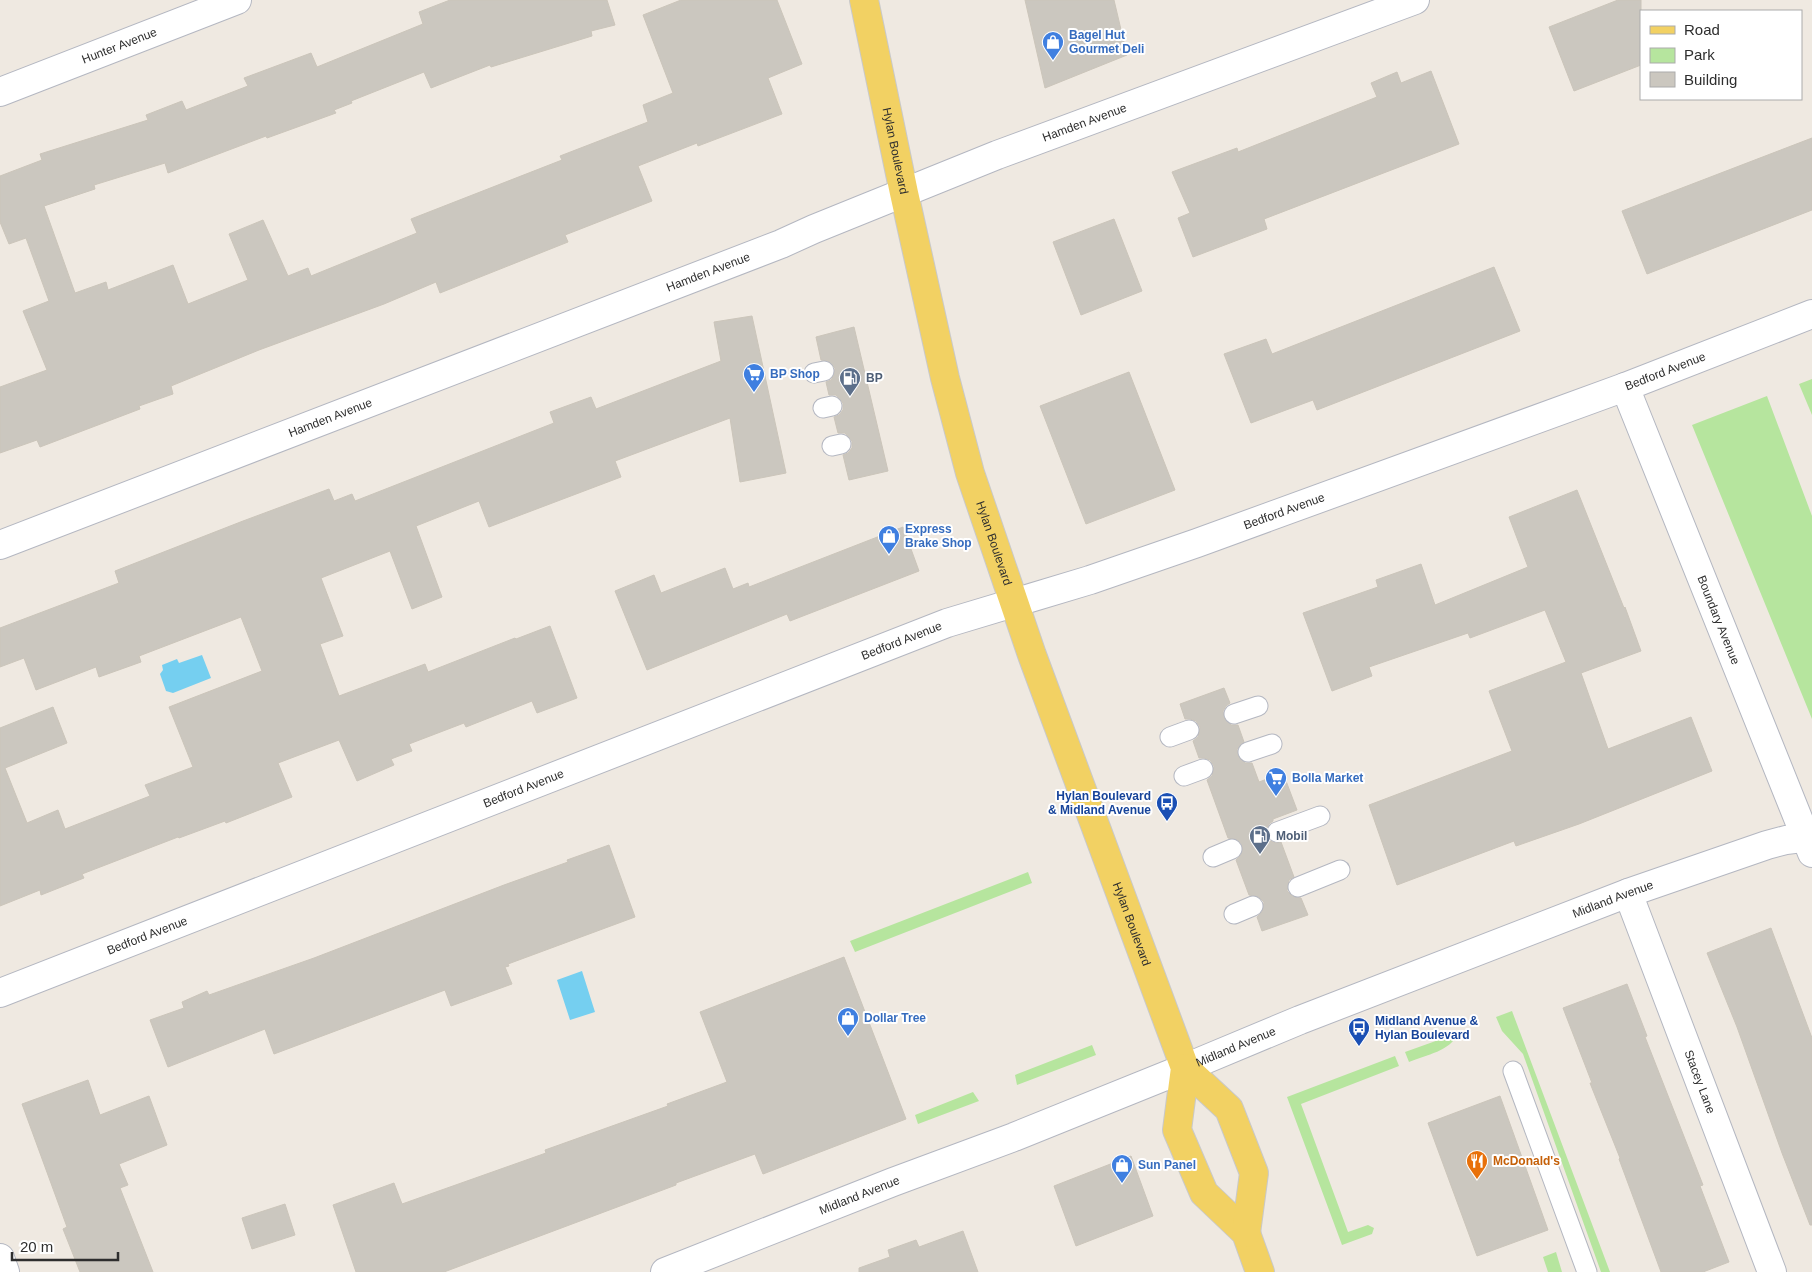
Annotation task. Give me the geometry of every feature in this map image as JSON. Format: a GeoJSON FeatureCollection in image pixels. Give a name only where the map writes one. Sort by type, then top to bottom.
{"type":"FeatureCollection","features":[{"type":"Feature","properties":{"kind":"main road","name":"Hylan Boulevard"},"geometry":{"type":"LineString","coordinates":[[864,0],[945,378],[968,464],[1032,655],[1185,1068],[1229,1109],[1254,1173],[1246,1233]]}},
{"type":"Feature","properties":{"kind":"main road","name":"Hylan Boulevard"},"geometry":{"type":"LineString","coordinates":[[1185,1068],[1178,1130],[1204,1193],[1246,1233],[1260,1272]]}},
{"type":"Feature","properties":{"kind":"street","name":"Hunter Avenue"},"geometry":{"type":"LineString","coordinates":[[0,92],[237,0]]}},
{"type":"Feature","properties":{"kind":"street","name":"Hamden Avenue"},"geometry":{"type":"LineString","coordinates":[[0,545],[782,244],[814,229],[997,155],[1415,0]]}},
{"type":"Feature","properties":{"kind":"street","name":"Bedford Avenue"},"geometry":{"type":"LineString","coordinates":[[0,993],[947,623],[1090,580],[1197,543],[1625,388],[1812,314]]}},
{"type":"Feature","properties":{"kind":"street","name":"Boundary Avenue"},"geometry":{"type":"LineString","coordinates":[[1625,388],[1810,843]]}},
{"type":"Feature","properties":{"kind":"street","name":"Midland Avenue"},"geometry":{"type":"LineString","coordinates":[[665,1272],[893,1182],[1014,1137],[1300,1020],[1628,893],[1747,851],[1786,840],[1810,843]]}},
{"type":"Feature","properties":{"kind":"street","name":"Stacey Lane"},"geometry":{"type":"LineString","coordinates":[[1628,893],[1772,1272]]}},
{"type":"Feature","properties":{"kind":"street"},"geometry":{"type":"LineString","coordinates":[[0,1258],[5,1272]]}},
{"type":"Feature","properties":{"kind":"lane"},"geometry":{"type":"LineString","coordinates":[[1234,714],[1258,706]]}},
{"type":"Feature","properties":{"kind":"lane"},"geometry":{"type":"LineString","coordinates":[[1170,737],[1189,730]]}},
{"type":"Feature","properties":{"kind":"lane"},"geometry":{"type":"LineString","coordinates":[[1248,752],[1272,744]]}},
{"type":"Feature","properties":{"kind":"lane"},"geometry":{"type":"LineString","coordinates":[[1184,776],[1203,769]]}},
{"type":"Feature","properties":{"kind":"lane"},"geometry":{"type":"LineString","coordinates":[[1278,832],[1320,816]]}},
{"type":"Feature","properties":{"kind":"lane"},"geometry":{"type":"LineString","coordinates":[[1213,857],[1232,850]]}},
{"type":"Feature","properties":{"kind":"lane"},"geometry":{"type":"LineString","coordinates":[[1298,888],[1340,870]]}},
{"type":"Feature","properties":{"kind":"lane"},"geometry":{"type":"LineString","coordinates":[[1234,914],[1253,906]]}},
{"type":"Feature","properties":{"kind":"lane"},"geometry":{"type":"LineString","coordinates":[[1513,1071],[1587,1272]]}},
{"type":"Feature","properties":{"kind":"lane"},"geometry":{"type":"LineString","coordinates":[[1572,1229],[1576,1272]]}},
{"type":"Feature","properties":{"kind":"green space"},"geometry":{"type":"Polygon","coordinates":[[[1812,379],[1812,415],[1799,384],[1812,379]]]}},
{"type":"Feature","properties":{"kind":"green space"},"geometry":{"type":"Polygon","coordinates":[[[1767,396],[1812,516],[1812,719],[1692,425],[1767,396]]]}},
{"type":"Feature","properties":{"kind":"green space"},"geometry":{"type":"Polygon","coordinates":[[[1028,872],[1032,883],[855,952],[850,941],[1028,872]]]}},
{"type":"Feature","properties":{"kind":"green space"},"geometry":{"type":"Polygon","coordinates":[[[1512,1011],[1610,1272],[1601,1272],[1523,1054],[1502,1031],[1496,1017],[1512,1011]]]}},
{"type":"Feature","properties":{"kind":"green space"},"geometry":{"type":"Polygon","coordinates":[[[1458,1033],[1455,1039],[1444,1048],[1409,1062],[1405,1052],[1458,1033]]]}},
{"type":"Feature","properties":{"kind":"green space"},"geometry":{"type":"Polygon","coordinates":[[[1092,1045],[1096,1055],[1017,1085],[1015,1075],[1092,1045]]]}},
{"type":"Feature","properties":{"kind":"green space"},"geometry":{"type":"Polygon","coordinates":[[[1395,1056],[1399,1066],[1301,1104],[1348,1232],[1368,1225],[1374,1228],[1372,1234],[1342,1245],[1287,1097],[1395,1056]]]}},
{"type":"Feature","properties":{"kind":"green space"},"geometry":{"type":"Polygon","coordinates":[[[973,1092],[979,1101],[918,1124],[915,1115],[973,1092]]]}},
{"type":"Feature","properties":{"kind":"green space"},"geometry":{"type":"Polygon","coordinates":[[[1556,1252],[1562,1272],[1548,1272],[1543,1257],[1556,1252]]]}},
{"type":"Feature","properties":{"kind":"water"},"geometry":{"type":"Polygon","coordinates":[[[202,655],[211,678],[173,693],[166,691],[160,674],[163,670],[162,665],[177,659],[179,663],[202,655]]]}},
{"type":"Feature","properties":{"kind":"water"},"geometry":{"type":"Polygon","coordinates":[[[582,971],[595,1012],[570,1020],[557,980],[582,971]]]}},
{"type":"Feature","properties":{"kind":"building"},"geometry":{"type":"Polygon","coordinates":[[[450,0],[607,0],[615,25],[591,31],[592,36],[491,67],[490,65],[431,88],[424,72],[351,101],[352,103],[334,110],[336,113],[267,138],[266,136],[168,173],[165,163],[94,185],[95,189],[44,206],[75,293],[106,282],[108,290],[173,265],[188,304],[248,280],[229,234],[263,220],[288,276],[308,268],[311,276],[417,233],[411,219],[562,160],[560,156],[648,122],[643,105],[673,93],[643,15],[681,0],[777,0],[802,64],[768,78],[782,114],[698,146],[697,143],[638,166],[652,201],[565,235],[568,242],[440,293],[436,282],[171,386],[173,394],[139,406],[140,409],[40,447],[37,440],[0,453],[0,387],[47,370],[23,311],[49,301],[26,238],[9,244],[0,222],[0,176],[42,160],[40,154],[148,120],[146,115],[182,101],[186,110],[248,86],[244,78],[311,53],[317,67],[423,24],[419,12],[450,0]]]}},
{"type":"Feature","properties":{"kind":"building"},"geometry":{"type":"Polygon","coordinates":[[[1025,0],[1114,0],[1127,55],[1045,88],[1025,0]]]}},
{"type":"Feature","properties":{"kind":"building"},"geometry":{"type":"Polygon","coordinates":[[[1618,0],[1641,0],[1640,65],[1574,91],[1549,27],[1618,0]]]}},
{"type":"Feature","properties":{"kind":"building"},"geometry":{"type":"Polygon","coordinates":[[[1431,71],[1459,144],[1264,219],[1267,229],[1193,257],[1178,218],[1190,213],[1172,172],[1237,148],[1238,152],[1377,97],[1371,83],[1397,72],[1401,83],[1431,71]]]}},
{"type":"Feature","properties":{"kind":"building"},"geometry":{"type":"Polygon","coordinates":[[[1812,138],[1812,210],[1647,274],[1622,211],[1812,138]]]}},
{"type":"Feature","properties":{"kind":"building"},"geometry":{"type":"Polygon","coordinates":[[[1114,219],[1142,291],[1081,315],[1053,242],[1114,219]]]}},
{"type":"Feature","properties":{"kind":"building"},"geometry":{"type":"Polygon","coordinates":[[[1494,267],[1520,331],[1317,410],[1313,400],[1251,423],[1224,354],[1266,339],[1272,354],[1494,267]]]}},
{"type":"Feature","properties":{"kind":"building"},"geometry":{"type":"Polygon","coordinates":[[[752,316],[786,473],[740,482],[730,418],[615,461],[621,477],[489,527],[479,501],[416,526],[442,597],[412,609],[390,551],[321,578],[343,636],[320,644],[339,696],[425,664],[428,672],[550,626],[577,698],[537,713],[532,701],[466,727],[464,723],[409,744],[412,751],[391,759],[394,765],[357,781],[339,740],[278,763],[292,797],[226,823],[225,821],[178,837],[82,874],[84,878],[41,895],[40,890],[0,906],[0,728],[53,707],[67,743],[5,768],[27,823],[58,810],[65,829],[150,796],[145,785],[193,767],[169,707],[262,671],[241,617],[139,656],[141,662],[99,677],[96,667],[36,690],[24,658],[0,667],[0,628],[119,583],[115,571],[329,489],[334,501],[352,494],[355,501],[554,423],[550,412],[591,397],[596,409],[721,361],[714,322],[752,316]]]}},
{"type":"Feature","properties":{"kind":"building"},"geometry":{"type":"Polygon","coordinates":[[[854,327],[888,471],[849,480],[843,455],[852,448],[852,441],[845,433],[838,433],[834,417],[843,410],[843,403],[836,395],[829,395],[826,382],[831,380],[835,368],[828,361],[821,360],[816,337],[854,327]]]}},
{"type":"Feature","properties":{"kind":"building"},"geometry":{"type":"Polygon","coordinates":[[[1129,372],[1175,490],[1086,524],[1040,406],[1129,372]]]}},
{"type":"Feature","properties":{"kind":"building"},"geometry":{"type":"Polygon","coordinates":[[[1577,490],[1641,651],[1581,673],[1608,749],[1691,717],[1712,771],[1579,824],[1516,846],[1514,841],[1397,885],[1369,805],[1512,751],[1489,691],[1566,662],[1545,610],[1470,638],[1468,633],[1369,667],[1372,676],[1332,691],[1303,613],[1378,587],[1376,580],[1421,564],[1435,605],[1528,567],[1509,517],[1577,490]]]}},
{"type":"Feature","properties":{"kind":"building"},"geometry":{"type":"Polygon","coordinates":[[[903,527],[919,571],[790,621],[787,614],[647,670],[615,591],[654,575],[661,593],[725,568],[733,589],[748,583],[749,587],[903,527]]]}},
{"type":"Feature","properties":{"kind":"building"},"geometry":{"type":"Polygon","coordinates":[[[1224,688],[1230,703],[1223,711],[1224,718],[1231,725],[1238,725],[1244,742],[1237,749],[1238,756],[1245,763],[1252,763],[1259,782],[1283,773],[1297,810],[1273,819],[1266,830],[1266,835],[1270,841],[1281,842],[1294,877],[1289,880],[1287,891],[1292,896],[1301,898],[1308,915],[1262,931],[1257,917],[1262,912],[1264,902],[1259,897],[1249,895],[1236,860],[1241,855],[1242,845],[1238,840],[1228,838],[1207,780],[1212,776],[1214,766],[1210,760],[1199,758],[1193,741],[1198,737],[1200,727],[1196,721],[1185,719],[1180,704],[1224,688]]]}},
{"type":"Feature","properties":{"kind":"building"},"geometry":{"type":"Polygon","coordinates":[[[609,845],[635,917],[508,964],[509,966],[505,967],[512,984],[451,1006],[445,990],[274,1054],[265,1029],[168,1067],[150,1020],[184,1008],[182,1002],[207,991],[209,995],[314,958],[609,845]]]}},
{"type":"Feature","properties":{"kind":"building"},"geometry":{"type":"Polygon","coordinates":[[[1771,928],[1812,1038],[1812,1225],[1810,1225],[1782,1153],[1737,1027],[1707,953],[1771,928]]]}},
{"type":"Feature","properties":{"kind":"building"},"geometry":{"type":"Polygon","coordinates":[[[844,957],[906,1119],[763,1174],[755,1154],[444,1272],[356,1272],[333,1205],[394,1183],[402,1204],[546,1153],[545,1150],[668,1106],[667,1104],[727,1082],[700,1012],[844,957]]]}},
{"type":"Feature","properties":{"kind":"building"},"geometry":{"type":"Polygon","coordinates":[[[1627,984],[1647,1036],[1645,1037],[1703,1185],[1700,1186],[1729,1262],[1703,1272],[1661,1272],[1563,1008],[1627,984]]]}},
{"type":"Feature","properties":{"kind":"building"},"geometry":{"type":"Polygon","coordinates":[[[88,1080],[100,1115],[149,1096],[167,1145],[119,1164],[128,1185],[120,1188],[153,1272],[80,1272],[63,1229],[67,1227],[22,1104],[88,1080]]]}},
{"type":"Feature","properties":{"kind":"building"},"geometry":{"type":"Polygon","coordinates":[[[1500,1096],[1548,1230],[1477,1256],[1428,1123],[1500,1096]]]}},
{"type":"Feature","properties":{"kind":"building"},"geometry":{"type":"Polygon","coordinates":[[[1131,1156],[1153,1216],[1076,1246],[1054,1186],[1131,1156]]]}},
{"type":"Feature","properties":{"kind":"building"},"geometry":{"type":"Polygon","coordinates":[[[285,1204],[295,1235],[252,1249],[242,1218],[285,1204]]]}},
{"type":"Feature","properties":{"kind":"building"},"geometry":{"type":"Polygon","coordinates":[[[963,1231],[978,1272],[859,1272],[859,1268],[890,1257],[888,1250],[916,1240],[919,1247],[963,1231]]]}},
{"type":"Feature","properties":{"kind":"place","name":"Bagel Hut Gourmet Deli"},"geometry":{"type":"Point","coordinates":[1053,61]}},
{"type":"Feature","properties":{"kind":"place","name":"BP Shop"},"geometry":{"type":"Point","coordinates":[754,393]}},
{"type":"Feature","properties":{"kind":"place","name":"BP"},"geometry":{"type":"Point","coordinates":[850,397]}},
{"type":"Feature","properties":{"kind":"place","name":"Express Brake Shop"},"geometry":{"type":"Point","coordinates":[889,555]}},
{"type":"Feature","properties":{"kind":"place","name":"Bolla Market"},"geometry":{"type":"Point","coordinates":[1276,797]}},
{"type":"Feature","properties":{"kind":"place","name":"Hylan Boulevard & Midland Avenue"},"geometry":{"type":"Point","coordinates":[1167,822]}},
{"type":"Feature","properties":{"kind":"place","name":"Mobil"},"geometry":{"type":"Point","coordinates":[1260,855]}},
{"type":"Feature","properties":{"kind":"place","name":"Dollar Tree"},"geometry":{"type":"Point","coordinates":[848,1037]}},
{"type":"Feature","properties":{"kind":"place","name":"Midland Avenue & Hylan Boulevard"},"geometry":{"type":"Point","coordinates":[1359,1047]}},
{"type":"Feature","properties":{"kind":"place","name":"McDonald's"},"geometry":{"type":"Point","coordinates":[1477,1180]}},
{"type":"Feature","properties":{"kind":"place","name":"Sun Panel"},"geometry":{"type":"Point","coordinates":[1122,1184]}}]}
